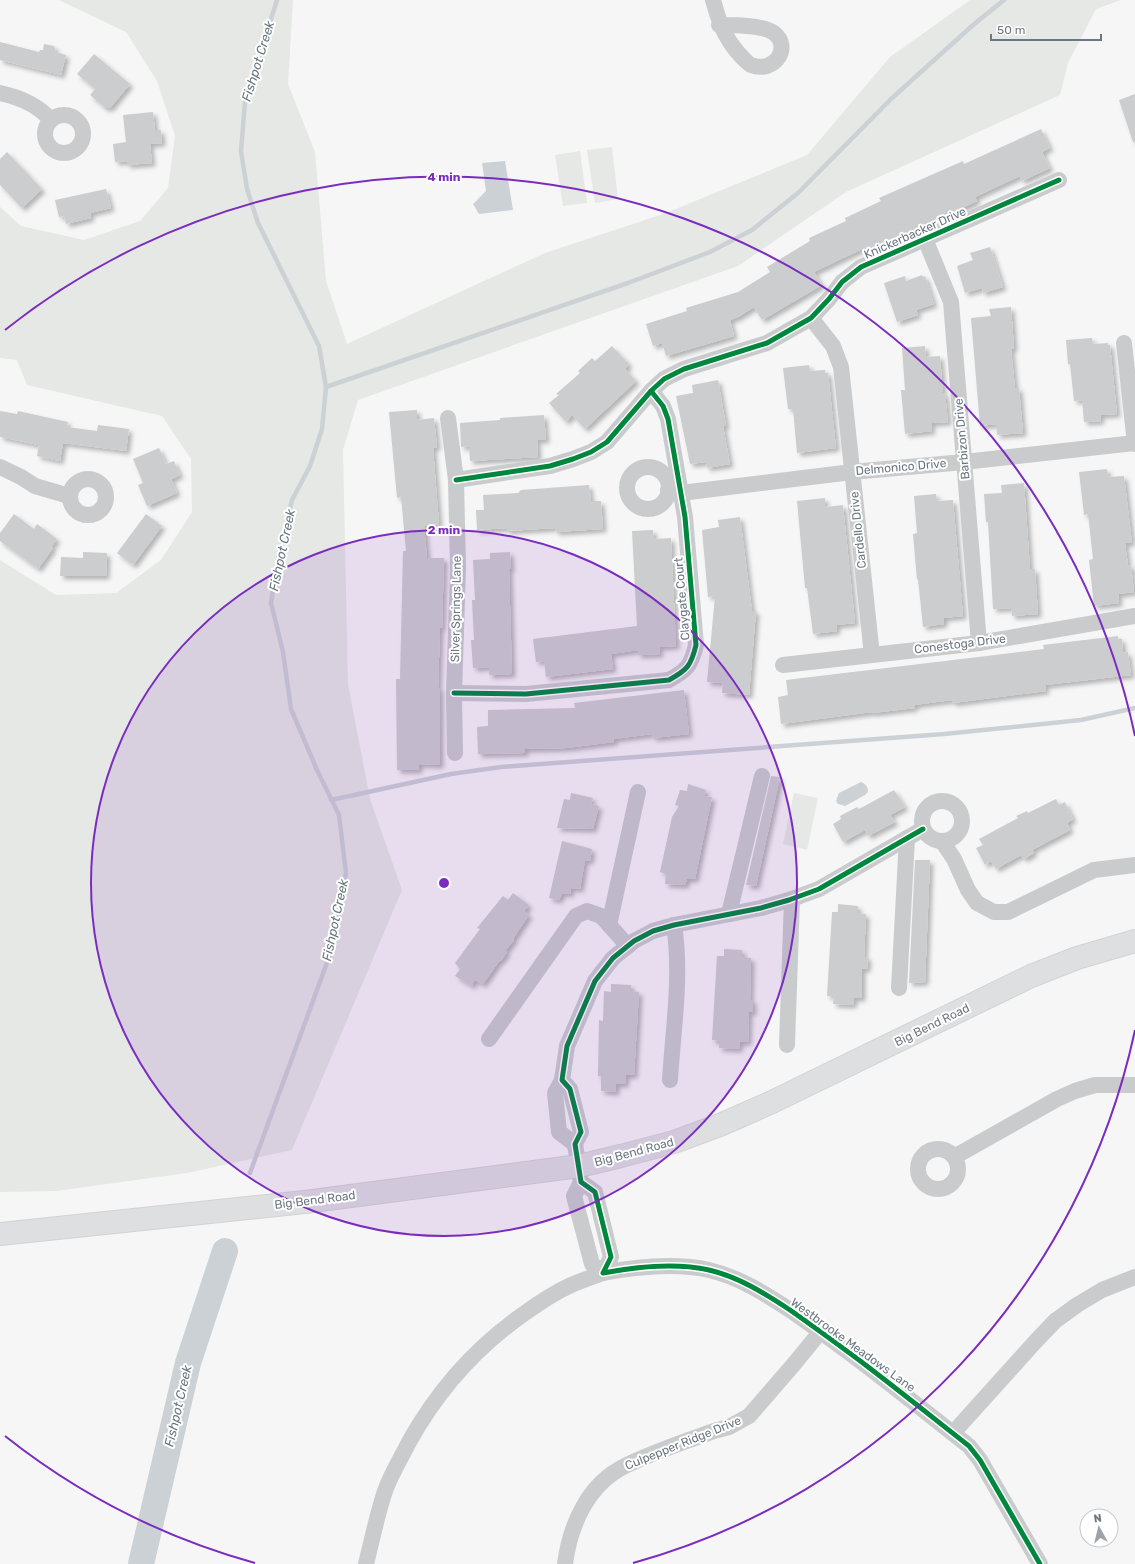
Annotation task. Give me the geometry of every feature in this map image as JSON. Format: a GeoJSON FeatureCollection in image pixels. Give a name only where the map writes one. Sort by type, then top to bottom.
{"type":"FeatureCollection","features":[{"type":"Feature","properties":{"kind":"main road","name":"Big Bend Road"},"geometry":{"type":"LineString","coordinates":[[0,1234],[580,1174],[621,1156],[674,1142],[720,1125],[772,1102],[1031,976],[1077,958],[1135,941]]}},
{"type":"Feature","properties":{"kind":"street"},"geometry":{"type":"LineString","coordinates":[[713,0],[720,25]]}},
{"type":"Feature","properties":{"kind":"street"},"geometry":{"type":"LineString","coordinates":[[0,93],[24,100],[45,114],[51,120]]}},
{"type":"Feature","properties":{"kind":"street","name":"Knickerbacker Drive"},"geometry":{"type":"LineString","coordinates":[[456,480],[550,466],[591,452],[607,442],[651,390],[664,379],[684,369],[768,343],[811,318],[829,299],[842,282],[861,267],[1059,180]]}},
{"type":"Feature","properties":{"kind":"street","name":"Barbizon Drive"},"geometry":{"type":"LineString","coordinates":[[925,239],[951,302],[979,643]]}},
{"type":"Feature","properties":{"kind":"street","name":"Cardello Drive"},"geometry":{"type":"LineString","coordinates":[[811,318],[833,346],[841,367],[872,655]]}},
{"type":"Feature","properties":{"kind":"street"},"geometry":{"type":"LineString","coordinates":[[1124,343],[1133,407],[1135,443]]}},
{"type":"Feature","properties":{"kind":"street","name":"Claygate Court"},"geometry":{"type":"LineString","coordinates":[[454,693],[526,694],[669,680],[682,672],[692,660],[696,645],[685,517],[675,491],[668,419],[663,406],[651,390]]}},
{"type":"Feature","properties":{"kind":"street","name":"Silver Springs Lane"},"geometry":{"type":"LineString","coordinates":[[448,418],[456,480],[458,568],[454,693],[455,753]]}},
{"type":"Feature","properties":{"kind":"street","name":"Delmonico Drive"},"geometry":{"type":"LineString","coordinates":[[675,491],[1135,443]]}},
{"type":"Feature","properties":{"kind":"street"},"geometry":{"type":"LineString","coordinates":[[0,467],[21,477],[35,486],[69,496]]}},
{"type":"Feature","properties":{"kind":"street","name":"Conestoga Drive"},"geometry":{"type":"LineString","coordinates":[[784,665],[979,643],[1135,616]]}},
{"type":"Feature","properties":{"kind":"street"},"geometry":{"type":"LineString","coordinates":[[729,914],[762,776]]}},
{"type":"Feature","properties":{"kind":"street"},"geometry":{"type":"LineString","coordinates":[[609,925],[638,792]]}},
{"type":"Feature","properties":{"kind":"street"},"geometry":{"type":"LineString","coordinates":[[942,801],[954,805],[961,816],[961,828],[952,838],[942,841],[932,839],[926,835],[923,829],[922,815],[930,805],[942,801]]}},
{"type":"Feature","properties":{"kind":"street"},"geometry":{"type":"LineString","coordinates":[[603,1273],[611,1257],[595,1192],[580,1174],[575,1144],[581,1132],[570,1089],[562,1080],[567,1046],[595,981],[613,958],[634,941],[653,931],[674,925],[762,908],[819,889],[923,829]]}},
{"type":"Feature","properties":{"kind":"street"},"geometry":{"type":"LineString","coordinates":[[899,988],[907,838]]}},
{"type":"Feature","properties":{"kind":"street"},"geometry":{"type":"LineString","coordinates":[[942,841],[954,858],[968,890],[973,897],[978,903],[994,912],[1008,912],[1094,870],[1135,865]]}},
{"type":"Feature","properties":{"kind":"street"},"geometry":{"type":"LineString","coordinates":[[787,1045],[792,899]]}},
{"type":"Feature","properties":{"kind":"street"},"geometry":{"type":"LineString","coordinates":[[489,1039],[576,916],[587,911],[602,916],[628,946]]}},
{"type":"Feature","properties":{"kind":"street"},"geometry":{"type":"LineString","coordinates":[[670,1080],[677,970],[677,948],[674,925]]}},
{"type":"Feature","properties":{"kind":"street"},"geometry":{"type":"LineString","coordinates":[[954,1157],[1057,1099],[1075,1091],[1095,1085],[1135,1085]]}},
{"type":"Feature","properties":{"kind":"street","name":"Westbrooke Meadows Lane"},"geometry":{"type":"LineString","coordinates":[[366,1564],[385,1489],[397,1464],[428,1410],[446,1385],[465,1363],[489,1340],[512,1322],[543,1300],[569,1286],[603,1273],[658,1266],[709,1270],[738,1279],[763,1292],[821,1331],[969,1446],[980,1460],[1040,1564]]}},
{"type":"Feature","properties":{"kind":"street"},"geometry":{"type":"LineString","coordinates":[[952,1433],[1034,1342],[1055,1321],[1077,1305],[1102,1290],[1135,1277]]}},
{"type":"Feature","properties":{"kind":"street","name":"Culpepper Ridge Drive"},"geometry":{"type":"LineString","coordinates":[[565,1564],[567,1546],[575,1521],[593,1492],[606,1479],[624,1466],[728,1427],[749,1416],[821,1331]]}},
{"type":"Feature","properties":{"kind":"shaded area"},"geometry":{"type":"Polygon","coordinates":[[[59,0],[293,0],[288,84],[315,152],[326,281],[347,344],[545,253],[666,213],[807,155],[890,57],[970,0],[1121,0],[1096,9],[1068,63],[1060,95],[846,192],[738,266],[358,400],[343,450],[348,684],[370,799],[402,890],[292,1150],[187,1173],[56,1191],[0,1192],[0,560],[56,595],[116,593],[161,560],[192,512],[191,459],[162,416],[27,385],[17,360],[0,358],[0,207],[21,226],[84,240],[140,221],[168,188],[175,136],[157,81],[126,32],[59,0]]]}},
{"type":"Feature","properties":{"kind":"shaded area"},"geometry":{"type":"Polygon","coordinates":[[[612,147],[618,199],[595,203],[587,150],[612,147]]]}},
{"type":"Feature","properties":{"kind":"shaded area"},"geometry":{"type":"Polygon","coordinates":[[[580,151],[587,203],[563,206],[555,155],[580,151]]]}},
{"type":"Feature","properties":{"kind":"shaded area"},"geometry":{"type":"Polygon","coordinates":[[[505,161],[513,210],[479,214],[473,204],[486,191],[482,163],[505,161]]]}},
{"type":"Feature","properties":{"kind":"shaded area"},"geometry":{"type":"Polygon","coordinates":[[[861,782],[868,789],[868,792],[865,795],[845,806],[838,804],[836,801],[839,793],[861,782]]]}},
{"type":"Feature","properties":{"kind":"shaded area"},"geometry":{"type":"Polygon","coordinates":[[[794,793],[818,798],[807,850],[783,844],[794,793]]]}},
{"type":"Feature","properties":{"kind":"building"},"geometry":{"type":"Polygon","coordinates":[[[0,42],[39,52],[40,50],[43,50],[44,44],[54,46],[56,52],[66,55],[61,75],[0,60],[0,42]]]}},
{"type":"Feature","properties":{"kind":"building"},"geometry":{"type":"Polygon","coordinates":[[[94,54],[130,84],[110,108],[105,108],[90,95],[95,89],[77,74],[94,54]]]}},
{"type":"Feature","properties":{"kind":"building"},"geometry":{"type":"Polygon","coordinates":[[[1135,94],[1135,142],[1133,142],[1119,100],[1135,94]]]}},
{"type":"Feature","properties":{"kind":"building"},"geometry":{"type":"Polygon","coordinates":[[[153,112],[155,130],[161,130],[162,143],[150,144],[152,163],[127,165],[127,161],[115,162],[113,144],[126,142],[123,115],[153,112]]]}},
{"type":"Feature","properties":{"kind":"building"},"geometry":{"type":"Polygon","coordinates":[[[1041,129],[1050,148],[1042,152],[1050,168],[1022,181],[1020,176],[975,197],[977,201],[868,251],[866,247],[814,272],[822,285],[762,320],[754,307],[730,320],[734,336],[666,356],[662,343],[653,346],[646,324],[687,311],[686,308],[738,292],[770,272],[767,267],[810,241],[809,238],[846,221],[845,218],[881,201],[879,198],[963,161],[964,164],[1041,129]]]}},
{"type":"Feature","properties":{"kind":"building"},"geometry":{"type":"Polygon","coordinates":[[[7,152],[42,189],[22,208],[0,185],[0,159],[7,152]]]}},
{"type":"Feature","properties":{"kind":"building"},"geometry":{"type":"Polygon","coordinates":[[[106,189],[111,208],[90,213],[91,218],[66,224],[64,216],[59,217],[55,200],[106,189]]]}},
{"type":"Feature","properties":{"kind":"building"},"geometry":{"type":"Polygon","coordinates":[[[990,247],[1003,287],[983,293],[982,288],[965,293],[957,266],[973,260],[970,253],[990,247]]]}},
{"type":"Feature","properties":{"kind":"building"},"geometry":{"type":"Polygon","coordinates":[[[922,275],[923,277],[925,276],[934,304],[916,310],[918,315],[897,322],[884,283],[905,276],[906,281],[922,275]]]}},
{"type":"Feature","properties":{"kind":"building"},"geometry":{"type":"Polygon","coordinates":[[[1011,307],[1014,348],[1011,349],[1015,388],[1019,388],[1023,433],[997,435],[996,424],[980,426],[971,318],[991,316],[989,309],[1011,307]]]}},
{"type":"Feature","properties":{"kind":"building"},"geometry":{"type":"Polygon","coordinates":[[[1092,338],[1093,344],[1108,343],[1108,345],[1110,345],[1117,414],[1100,415],[1101,421],[1084,422],[1082,400],[1074,401],[1066,340],[1092,338]]]}},
{"type":"Feature","properties":{"kind":"building"},"geometry":{"type":"Polygon","coordinates":[[[612,346],[629,364],[625,369],[636,381],[585,429],[572,415],[566,422],[549,403],[559,395],[556,394],[580,373],[578,371],[592,358],[595,361],[612,346]]]}},
{"type":"Feature","properties":{"kind":"building"},"geometry":{"type":"Polygon","coordinates":[[[925,346],[926,357],[940,356],[943,394],[945,393],[948,422],[931,423],[932,431],[905,434],[901,390],[905,390],[902,348],[925,346]]]}},
{"type":"Feature","properties":{"kind":"building"},"geometry":{"type":"Polygon","coordinates":[[[809,365],[810,371],[825,370],[825,373],[828,373],[836,448],[797,453],[793,409],[788,409],[783,368],[809,365]]]}},
{"type":"Feature","properties":{"kind":"building"},"geometry":{"type":"Polygon","coordinates":[[[718,380],[726,426],[723,426],[730,464],[707,468],[706,462],[690,464],[676,396],[693,393],[692,385],[718,380]]]}},
{"type":"Feature","properties":{"kind":"building"},"geometry":{"type":"Polygon","coordinates":[[[417,410],[417,420],[434,418],[437,447],[433,448],[439,524],[424,526],[427,558],[444,558],[442,628],[440,628],[438,688],[440,688],[440,765],[419,764],[419,770],[397,770],[396,679],[400,679],[403,551],[406,551],[401,497],[397,498],[389,412],[417,410]]]}},
{"type":"Feature","properties":{"kind":"building"},"geometry":{"type":"Polygon","coordinates":[[[0,411],[17,414],[18,411],[68,422],[67,427],[97,431],[98,425],[129,429],[126,451],[63,443],[60,461],[37,456],[39,445],[0,437],[0,411]]]}},
{"type":"Feature","properties":{"kind":"building"},"geometry":{"type":"Polygon","coordinates":[[[544,415],[546,440],[537,440],[538,457],[470,461],[469,446],[461,447],[460,423],[544,415]]]}},
{"type":"Feature","properties":{"kind":"building"},"geometry":{"type":"Polygon","coordinates":[[[159,448],[166,464],[174,461],[180,475],[171,479],[177,493],[147,506],[138,485],[143,483],[133,459],[159,448]]]}},
{"type":"Feature","properties":{"kind":"building"},"geometry":{"type":"Polygon","coordinates":[[[1107,469],[1108,477],[1124,476],[1132,543],[1125,543],[1128,566],[1131,565],[1134,592],[1118,594],[1119,603],[1094,606],[1089,560],[1093,559],[1088,514],[1084,515],[1079,472],[1107,469]]]}},
{"type":"Feature","properties":{"kind":"building"},"geometry":{"type":"Polygon","coordinates":[[[1024,483],[1030,569],[1035,569],[1038,614],[1012,616],[1011,608],[993,609],[988,522],[986,522],[984,494],[1002,493],[1001,485],[1024,483]]]}},
{"type":"Feature","properties":{"kind":"building"},"geometry":{"type":"Polygon","coordinates":[[[589,485],[591,501],[601,501],[603,529],[556,532],[555,528],[507,531],[507,528],[477,530],[476,510],[484,510],[483,495],[518,493],[521,490],[589,485]]]}},
{"type":"Feature","properties":{"kind":"building"},"geometry":{"type":"Polygon","coordinates":[[[936,494],[937,501],[953,500],[963,616],[944,618],[944,624],[923,627],[913,534],[917,533],[914,496],[936,494]]]}},
{"type":"Feature","properties":{"kind":"building"},"geometry":{"type":"Polygon","coordinates":[[[825,498],[825,507],[843,505],[855,623],[836,625],[837,631],[813,634],[807,588],[805,588],[797,501],[825,498]]]}},
{"type":"Feature","properties":{"kind":"building"},"geometry":{"type":"Polygon","coordinates":[[[14,514],[34,529],[37,524],[57,539],[51,547],[53,548],[38,569],[0,541],[0,533],[14,514]]]}},
{"type":"Feature","properties":{"kind":"building"},"geometry":{"type":"Polygon","coordinates":[[[146,514],[162,526],[133,565],[117,553],[146,514]]]}},
{"type":"Feature","properties":{"kind":"building"},"geometry":{"type":"Polygon","coordinates":[[[740,517],[752,611],[756,611],[749,695],[722,693],[723,683],[707,682],[715,596],[708,597],[702,530],[719,527],[718,520],[740,517]]]}},
{"type":"Feature","properties":{"kind":"building"},"geometry":{"type":"Polygon","coordinates":[[[653,530],[654,539],[671,538],[676,646],[659,647],[660,654],[638,655],[638,650],[611,654],[613,669],[546,677],[544,661],[536,662],[533,639],[637,626],[632,531],[653,530]]]}},
{"type":"Feature","properties":{"kind":"building"},"geometry":{"type":"Polygon","coordinates":[[[83,552],[107,553],[106,576],[60,576],[61,557],[83,558],[83,552]]]}},
{"type":"Feature","properties":{"kind":"building"},"geometry":{"type":"Polygon","coordinates":[[[510,552],[511,569],[509,569],[512,674],[489,675],[489,667],[473,668],[471,640],[474,640],[472,600],[475,600],[473,560],[490,559],[490,553],[510,552]]]}},
{"type":"Feature","properties":{"kind":"building"},"geometry":{"type":"Polygon","coordinates":[[[1118,636],[1118,639],[1122,639],[1123,653],[1128,652],[1131,675],[1045,685],[1046,691],[953,703],[952,700],[914,705],[915,708],[781,724],[778,697],[788,695],[786,680],[1044,649],[1043,645],[1118,636]]]}},
{"type":"Feature","properties":{"kind":"building"},"geometry":{"type":"Polygon","coordinates":[[[684,690],[689,734],[653,738],[652,734],[614,739],[614,742],[566,748],[525,749],[525,753],[478,754],[477,727],[488,726],[488,710],[575,708],[574,703],[684,690]]]}},
{"type":"Feature","properties":{"kind":"building"},"geometry":{"type":"Polygon","coordinates":[[[771,776],[780,777],[756,886],[746,885],[771,776]]]}},
{"type":"Feature","properties":{"kind":"building"},"geometry":{"type":"Polygon","coordinates":[[[688,784],[706,790],[704,796],[712,797],[695,879],[687,879],[685,885],[665,884],[666,874],[660,872],[672,817],[679,806],[675,805],[680,790],[687,791],[688,784]]]}},
{"type":"Feature","properties":{"kind":"building"},"geometry":{"type":"Polygon","coordinates":[[[894,790],[905,807],[890,815],[895,822],[868,836],[865,830],[843,842],[833,824],[841,819],[840,816],[857,807],[859,809],[894,790]]]}},
{"type":"Feature","properties":{"kind":"building"},"geometry":{"type":"Polygon","coordinates":[[[571,793],[593,798],[591,804],[599,806],[593,829],[557,828],[564,799],[570,800],[571,793]]]}},
{"type":"Feature","properties":{"kind":"building"},"geometry":{"type":"Polygon","coordinates":[[[1056,799],[1059,805],[1065,802],[1073,819],[1067,823],[1070,830],[1032,850],[1034,853],[1024,859],[1021,855],[996,869],[991,861],[985,865],[976,848],[983,845],[979,839],[1018,818],[1016,816],[1027,811],[1028,813],[1056,799]]]}},
{"type":"Feature","properties":{"kind":"building"},"geometry":{"type":"Polygon","coordinates":[[[562,841],[592,849],[590,861],[585,860],[580,889],[571,888],[570,894],[562,893],[559,900],[549,898],[562,841]]]}},
{"type":"Feature","properties":{"kind":"building"},"geometry":{"type":"Polygon","coordinates":[[[915,860],[930,860],[925,982],[909,983],[915,860]]]}},
{"type":"Feature","properties":{"kind":"building"},"geometry":{"type":"Polygon","coordinates":[[[513,893],[529,905],[524,911],[529,915],[513,939],[514,940],[505,951],[507,952],[501,961],[500,960],[483,984],[474,980],[472,986],[455,976],[460,969],[455,963],[480,929],[477,928],[503,896],[508,900],[513,893]]]}},
{"type":"Feature","properties":{"kind":"building"},"geometry":{"type":"Polygon","coordinates":[[[838,904],[858,906],[858,913],[866,914],[864,957],[868,957],[867,969],[862,969],[862,998],[854,998],[853,1005],[833,1004],[834,996],[827,996],[832,912],[838,912],[838,904]]]}},
{"type":"Feature","properties":{"kind":"building"},"geometry":{"type":"Polygon","coordinates":[[[724,949],[742,950],[742,957],[751,958],[750,1000],[753,1000],[753,1012],[749,1012],[748,1042],[740,1042],[739,1049],[719,1048],[719,1041],[712,1040],[717,956],[724,956],[724,949]]]}},
{"type":"Feature","properties":{"kind":"building"},"geometry":{"type":"Polygon","coordinates":[[[611,984],[631,985],[631,991],[639,992],[634,1075],[626,1075],[625,1084],[616,1084],[616,1092],[601,1091],[601,1076],[598,1076],[599,1020],[603,1021],[604,991],[611,992],[611,984]]]}},
{"type":"Feature","properties":{"kind":"waterway","name":"Fishpot Creek"},"geometry":{"type":"LineString","coordinates":[[250,1173],[332,949],[346,873],[339,815],[317,770],[291,709],[283,652],[271,603],[278,559],[292,500],[310,466],[322,429],[326,387],[319,346],[258,223],[247,189],[241,151],[245,102],[277,0]]}},
{"type":"Feature","properties":{"kind":"waterway"},"geometry":{"type":"LineString","coordinates":[[326,387],[628,283],[710,252],[752,230],[798,193],[891,99],[973,25],[1004,0]]}},
{"type":"Feature","properties":{"kind":"waterway"},"geometry":{"type":"LineString","coordinates":[[331,800],[451,774],[501,767],[944,734],[1081,720],[1135,708]]}},
{"type":"Feature","properties":{"kind":"waterway","name":"Fishpot Creek"},"geometry":{"type":"LineString","coordinates":[[141,1564],[188,1363],[225,1251]]}},
{"type":"Feature","properties":{"kind":"cycle path"},"geometry":{"type":"LineString","coordinates":[[456,480],[550,466],[591,452],[607,442],[651,391],[664,379],[684,369],[767,343],[811,318],[829,299],[842,282],[861,267],[1059,180]]}},
{"type":"Feature","properties":{"kind":"cycle path"},"geometry":{"type":"LineString","coordinates":[[454,693],[526,694],[669,680],[684,670],[690,663],[696,645],[685,517],[668,419],[663,406],[651,391]]}},
{"type":"Feature","properties":{"kind":"cycle path"},"geometry":{"type":"LineString","coordinates":[[923,829],[819,889],[761,908],[674,925],[653,931],[634,941],[613,958],[595,981],[567,1046],[562,1080],[570,1089],[581,1132],[575,1144],[581,1182],[595,1192],[611,1257],[603,1273],[629,1269],[670,1266],[709,1270],[741,1281],[790,1310],[859,1360],[969,1446],[980,1460],[1040,1564]]}}]}
